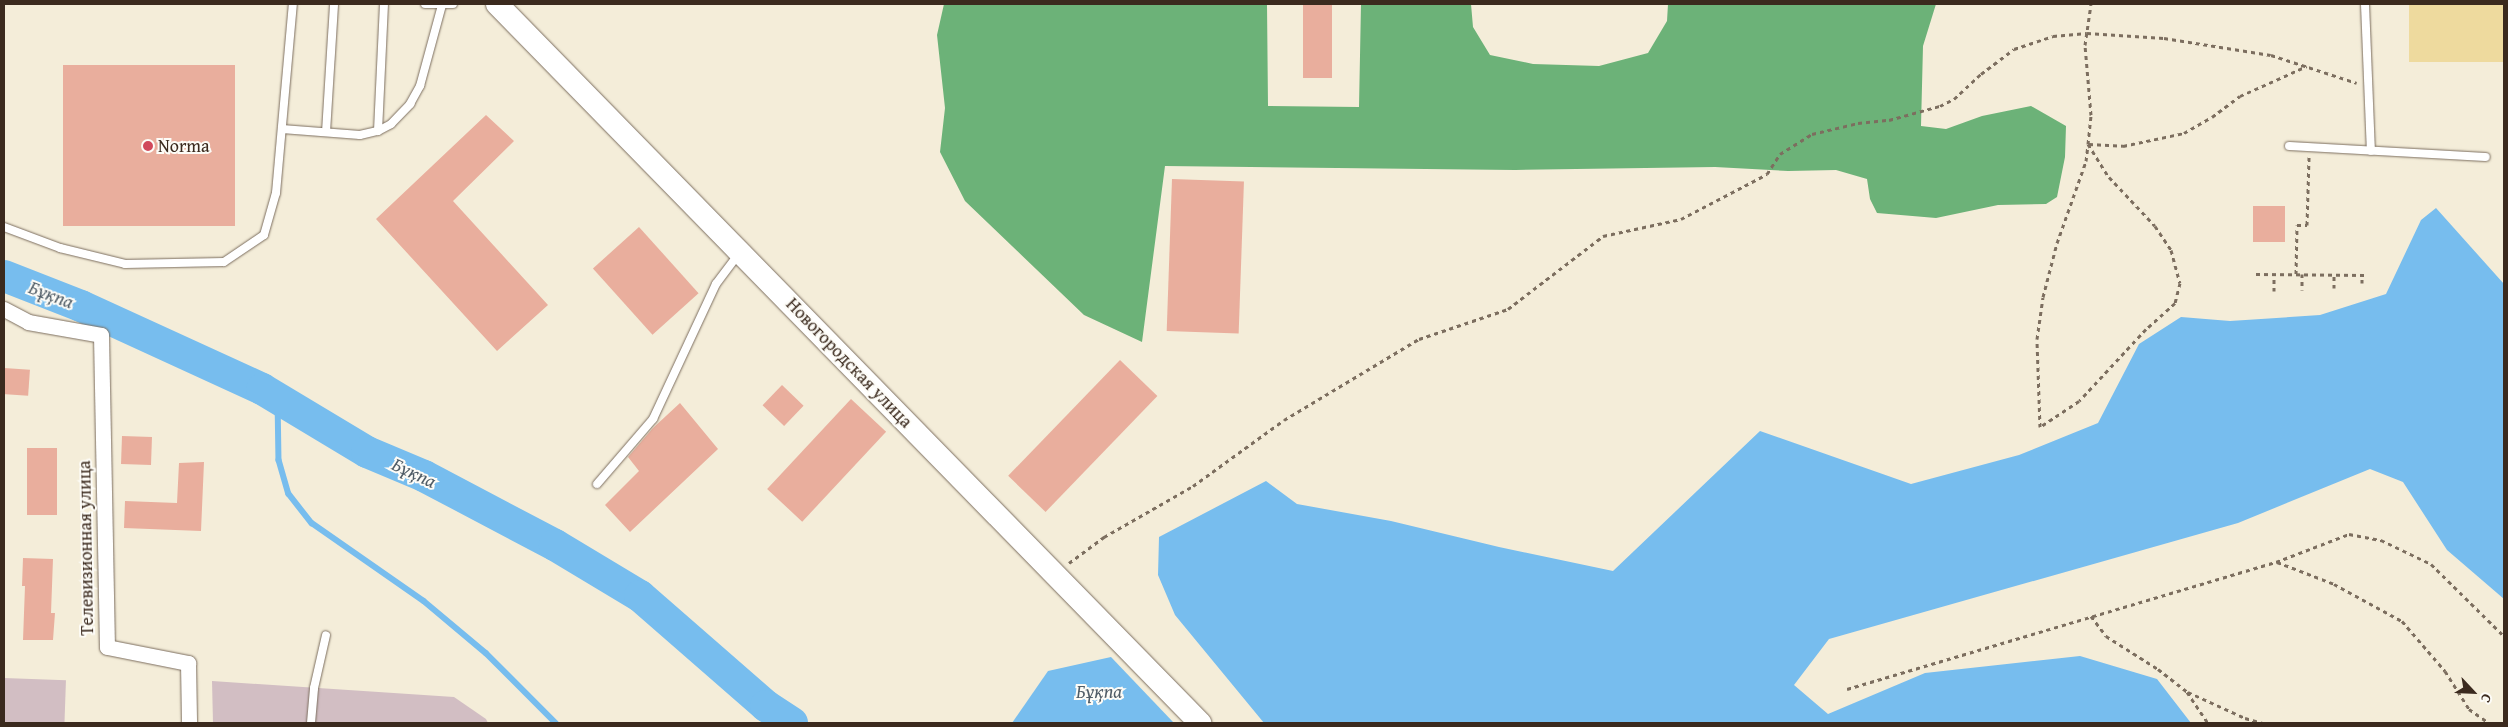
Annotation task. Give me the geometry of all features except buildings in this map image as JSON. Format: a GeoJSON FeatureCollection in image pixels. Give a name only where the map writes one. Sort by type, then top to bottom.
{"type":"FeatureCollection","features":[{"type":"Feature","properties":{"kind":"street","name":"Новогородская улица"},"geometry":{"type":"LineString","coordinates":[[497,4],[1200,723]]}},
{"type":"Feature","properties":{"kind":"street","name":"Телевизионная улица"},"geometry":{"type":"LineString","coordinates":[[4,309],[28,322],[101,335],[107,647],[188,663],[189,723]]}},
{"type":"Feature","properties":{"kind":"lane"},"geometry":{"type":"LineString","coordinates":[[4,226],[60,248],[125,264],[224,262],[264,234],[276,193],[293,4]]}},
{"type":"Feature","properties":{"kind":"lane"},"geometry":{"type":"LineString","coordinates":[[326,132],[334,4]]}},
{"type":"Feature","properties":{"kind":"lane"},"geometry":{"type":"LineString","coordinates":[[378,131],[384,4]]}},
{"type":"Feature","properties":{"kind":"lane"},"geometry":{"type":"LineString","coordinates":[[425,4],[453,4]]}},
{"type":"Feature","properties":{"kind":"lane"},"geometry":{"type":"LineString","coordinates":[[2365,4],[2371,150]]}},
{"type":"Feature","properties":{"kind":"lane"},"geometry":{"type":"LineString","coordinates":[[282,129],[360,135],[378,131],[391,124],[404,111],[420,86],[442,5]]}},
{"type":"Feature","properties":{"kind":"lane"},"geometry":{"type":"LineString","coordinates":[[2289,146],[2486,157]]}},
{"type":"Feature","properties":{"kind":"lane"},"geometry":{"type":"LineString","coordinates":[[597,484],[653,419],[716,284],[740,253]]}},
{"type":"Feature","properties":{"kind":"lane"},"geometry":{"type":"LineString","coordinates":[[311,723],[314,688],[326,635]]}},
{"type":"Feature","properties":{"kind":"path"},"geometry":{"type":"LineString","coordinates":[[2088,144],[2109,177],[2155,226],[2171,250],[2180,283],[2175,303],[2146,329],[2079,401],[2040,427],[2037,339],[2043,297],[2057,242],[2086,161],[2091,115],[2086,73],[2087,33],[2091,4]]}},
{"type":"Feature","properties":{"kind":"path"},"geometry":{"type":"LineString","coordinates":[[1054,574],[1104,537],[1193,486],[1284,420],[1337,386],[1419,339],[1508,309],[1603,236],[1681,219],[1766,174],[1780,154],[1812,134],[1858,122],[1889,120],[1940,106],[1954,99],[1981,74],[2014,49],[2053,36],[2087,33],[2164,38],[2271,55],[2369,88]]}},
{"type":"Feature","properties":{"kind":"path"},"geometry":{"type":"LineString","coordinates":[[2088,144],[2123,146],[2184,134],[2212,117],[2240,96],[2307,66]]}},
{"type":"Feature","properties":{"kind":"path"},"geometry":{"type":"LineString","coordinates":[[2296,274],[2297,225],[2307,225],[2310,147]]}},
{"type":"Feature","properties":{"kind":"path"},"geometry":{"type":"LineString","coordinates":[[2256,274],[2364,275],[2362,283]]}},
{"type":"Feature","properties":{"kind":"path"},"geometry":{"type":"LineString","coordinates":[[2274,274],[2274,291]]}},
{"type":"Feature","properties":{"kind":"path"},"geometry":{"type":"LineString","coordinates":[[2302,274],[2302,290]]}},
{"type":"Feature","properties":{"kind":"path"},"geometry":{"type":"LineString","coordinates":[[2334,275],[2334,288]]}},
{"type":"Feature","properties":{"kind":"path"},"geometry":{"type":"LineString","coordinates":[[1847,688],[2276,562],[2349,534],[2381,540],[2431,564],[2504,636]]}},
{"type":"Feature","properties":{"kind":"path"},"geometry":{"type":"LineString","coordinates":[[2276,562],[2334,584],[2402,621],[2446,671],[2469,709],[2489,723]]}},
{"type":"Feature","properties":{"kind":"path"},"geometry":{"type":"LineString","coordinates":[[2091,616],[2106,636],[2183,689],[2245,718],[2263,723]]}},
{"type":"Feature","properties":{"kind":"path"},"geometry":{"type":"LineString","coordinates":[[2183,689],[2208,723]]}},
{"type":"Feature","properties":{"kind":"shaded area"},"geometry":{"type":"Polygon","coordinates":[[[4,678],[66,680],[64,723],[4,723],[4,678]]]}},
{"type":"Feature","properties":{"kind":"shaded area"},"geometry":{"type":"Polygon","coordinates":[[[212,681],[454,697],[486,719],[488,723],[213,723],[212,681]]]}},
{"type":"Feature","properties":{"kind":"green space"},"geometry":{"type":"Polygon","coordinates":[[[944,4],[1267,4],[1268,106],[1359,107],[1361,4],[1471,4],[1473,27],[1490,55],[1533,64],[1599,66],[1648,53],[1667,21],[1668,4],[1936,4],[1923,46],[1921,126],[1946,129],[1982,116],[2031,106],[2066,126],[2065,157],[2057,197],[2046,204],[1998,205],[1936,218],[1877,213],[1870,199],[1867,179],[1836,170],[1788,171],[1715,167],[1515,170],[1165,166],[1142,342],[1084,315],[965,201],[940,152],[945,108],[937,35],[944,4]]]}},
{"type":"Feature","properties":{"kind":"sand"},"geometry":{"type":"Polygon","coordinates":[[[2409,4],[2504,4],[2504,62],[2409,62],[2409,4]]]}},
{"type":"Feature","properties":{"kind":"water"},"geometry":{"type":"Polygon","coordinates":[[[2436,208],[2504,284],[2504,599],[2447,550],[2403,482],[2370,469],[2238,523],[1829,639],[1794,685],[1828,714],[1925,673],[2080,656],[2157,679],[2191,723],[1264,723],[1175,615],[1158,575],[1159,537],[1266,481],[1297,504],[1391,521],[1499,547],[1613,571],[1760,431],[1911,484],[2019,455],[2098,423],[2139,344],[2181,317],[2230,321],[2320,315],[2386,294],[2421,220],[2436,208]]]}},
{"type":"Feature","properties":{"kind":"water","name":"Бұқпа"},"geometry":{"type":"Polygon","coordinates":[[[1111,657],[1174,723],[1012,723],[1048,671],[1111,657]]]}},
{"type":"Feature","properties":{"kind":"waterway","name":"Бұқпа"},"geometry":{"type":"LineString","coordinates":[[4,276],[81,306],[262,389],[367,452],[424,476],[555,545],[640,596],[766,706],[792,723]]}},
{"type":"Feature","properties":{"kind":"waterway"},"geometry":{"type":"LineString","coordinates":[[278,398],[279,460],[289,494],[312,523],[424,601],[486,653],[556,723]]}},
{"type":"Feature","properties":{"kind":"place","name":"Norma"},"geometry":{"type":"Point","coordinates":[148,146]}}]}
